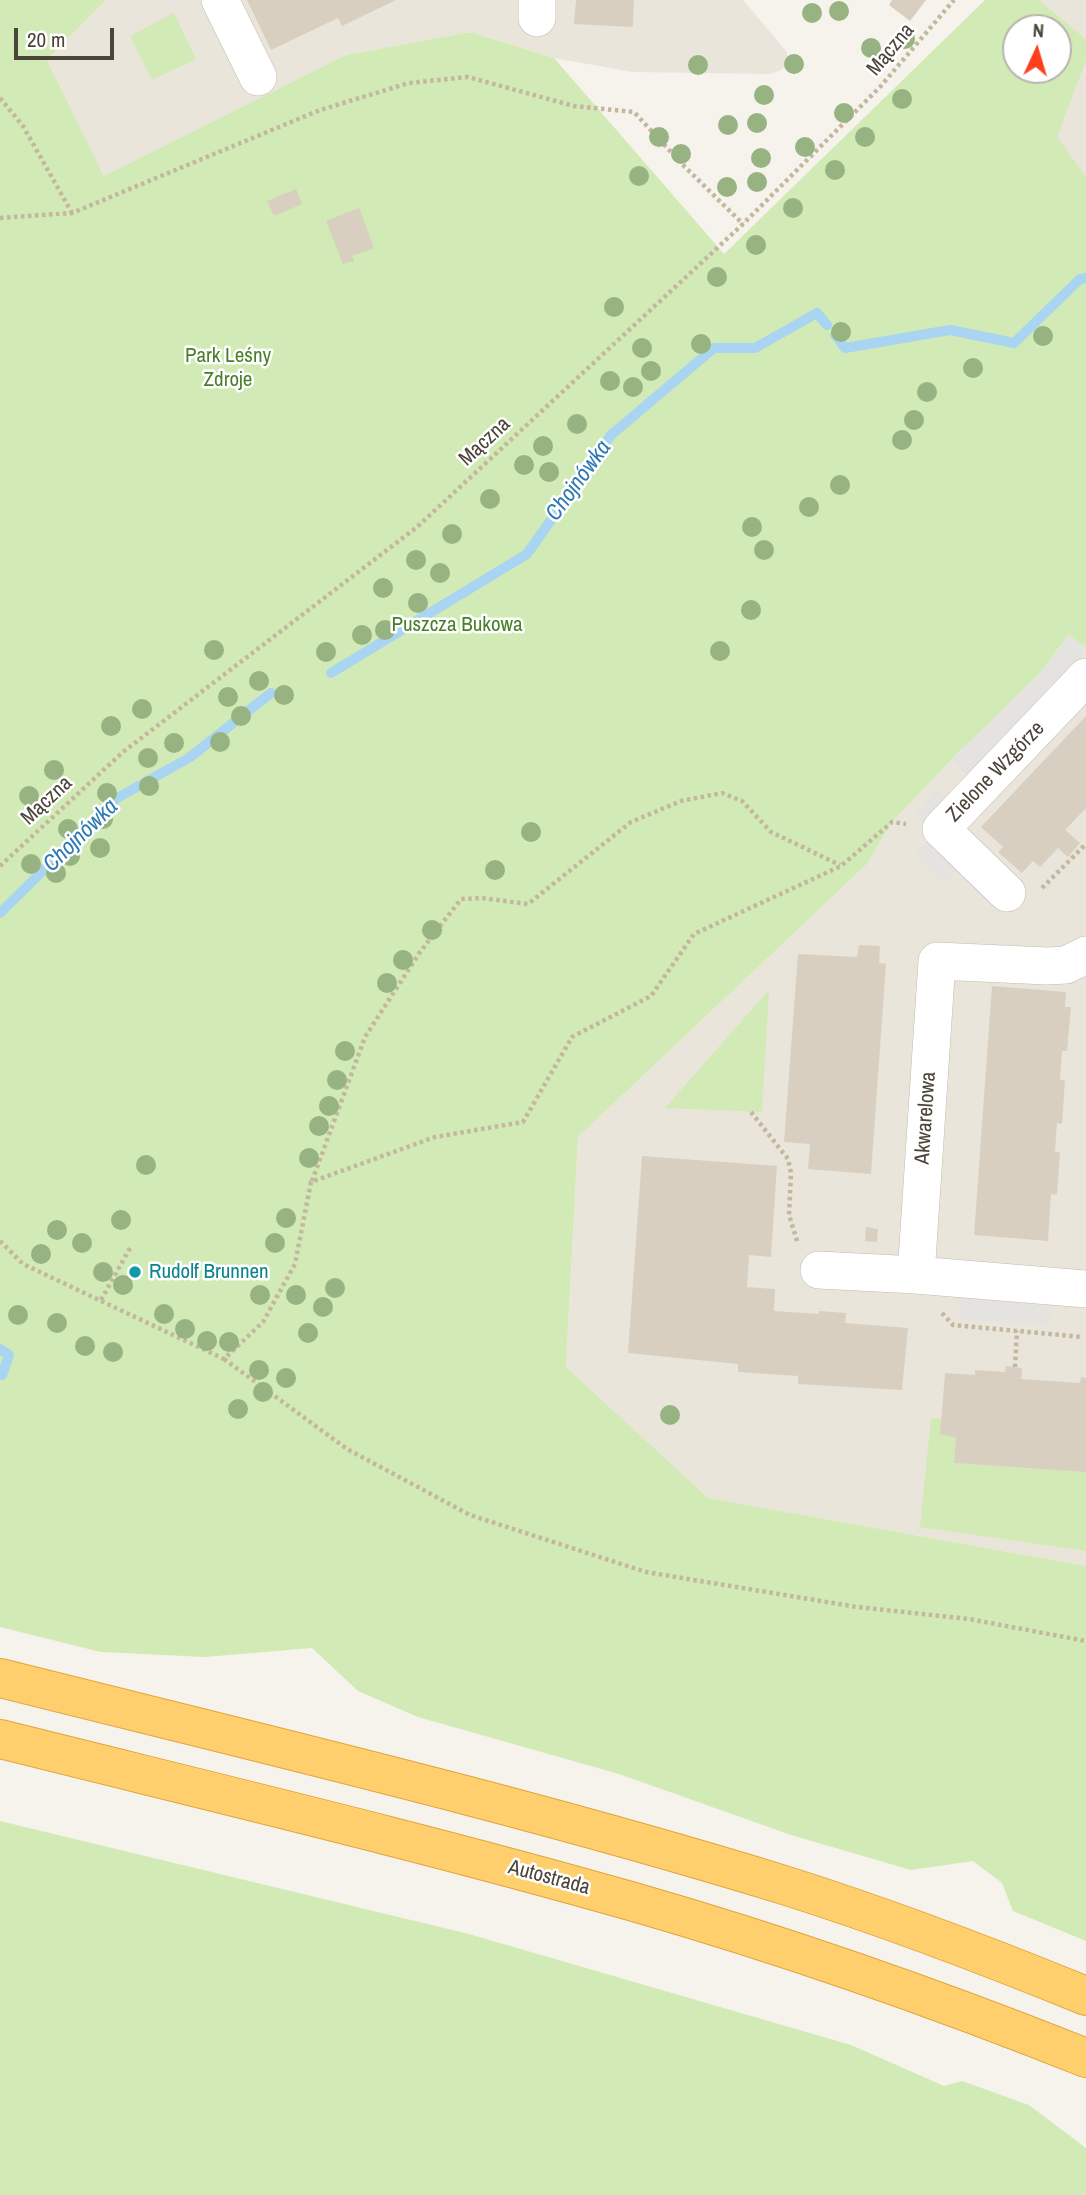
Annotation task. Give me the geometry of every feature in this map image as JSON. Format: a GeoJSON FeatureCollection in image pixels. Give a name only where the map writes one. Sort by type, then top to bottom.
{"type":"FeatureCollection","features":[{"type":"Feature","properties":{"kind":"highway"},"geometry":{"type":"LineString","coordinates":[[0,1678],[505,1804],[619,1836],[789,1887],[902,1925],[1086,1996]]}},
{"type":"Feature","properties":{"kind":"highway","name":"Autostrada"},"geometry":{"type":"LineString","coordinates":[[0,1739],[398,1838],[636,1903],[861,1973],[1086,2058]]}},
{"type":"Feature","properties":{"kind":"street"},"geometry":{"type":"LineString","coordinates":[[220,0],[258,77]]}},
{"type":"Feature","properties":{"kind":"street","name":"Zielone Wzgórze"},"geometry":{"type":"LineString","coordinates":[[1024,892],[941,829],[1086,677]]}},
{"type":"Feature","properties":{"kind":"street","name":"Akwarelowa"},"geometry":{"type":"LineString","coordinates":[[916,1275],[937,961],[1047,966],[1066,965],[1086,955]]}},
{"type":"Feature","properties":{"kind":"street"},"geometry":{"type":"LineString","coordinates":[[814,1258],[916,1275],[1086,1289]]}},
{"type":"Feature","properties":{"kind":"path","name":"Mączna"},"geometry":{"type":"LineString","coordinates":[[0,866],[123,752],[417,527],[743,225],[880,87],[954,0]]}},
{"type":"Feature","properties":{"kind":"path"},"geometry":{"type":"LineString","coordinates":[[0,218],[72,213],[320,110],[409,83],[468,77],[574,106],[634,112],[743,225]]}},
{"type":"Feature","properties":{"kind":"path"},"geometry":{"type":"LineString","coordinates":[[0,98],[23,126],[72,213]]}},
{"type":"Feature","properties":{"kind":"path"},"geometry":{"type":"LineString","coordinates":[[224,1359],[263,1322],[295,1264],[311,1182],[365,1037],[421,952],[461,899],[482,898],[528,904],[631,822],[681,801],[722,793],[742,801],[771,832],[841,866]]}},
{"type":"Feature","properties":{"kind":"path"},"geometry":{"type":"LineString","coordinates":[[311,1182],[435,1137],[523,1122],[572,1037],[651,996],[694,934],[841,866],[891,822],[941,829]]}},
{"type":"Feature","properties":{"kind":"path"},"geometry":{"type":"LineString","coordinates":[[1024,892],[1086,844]]}},
{"type":"Feature","properties":{"kind":"path"},"geometry":{"type":"LineString","coordinates":[[751,1112],[788,1159],[791,1173],[789,1214],[792,1231],[799,1245],[814,1258]]}},
{"type":"Feature","properties":{"kind":"path"},"geometry":{"type":"LineString","coordinates":[[0,1241],[23,1264],[224,1359],[347,1449],[470,1515],[646,1572],[857,1607],[969,1619],[1086,1641]]}},
{"type":"Feature","properties":{"kind":"path"},"geometry":{"type":"LineString","coordinates":[[101,1300],[130,1248]]}},
{"type":"Feature","properties":{"kind":"path"},"geometry":{"type":"LineString","coordinates":[[1015,1367],[1017,1331]]}},
{"type":"Feature","properties":{"kind":"shaded area"},"geometry":{"type":"Polygon","coordinates":[[[106,0],[743,0],[787,52],[788,63],[781,70],[770,74],[633,72],[554,58],[470,32],[346,55],[104,176],[47,60],[106,0]]]}},
{"type":"Feature","properties":{"kind":"shaded area"},"geometry":{"type":"Polygon","coordinates":[[[1039,0],[1086,0],[1086,39],[1072,27],[1072,14],[1056,14],[1039,0]]]}},
{"type":"Feature","properties":{"kind":"shaded area"},"geometry":{"type":"Polygon","coordinates":[[[1086,61],[1086,176],[1056,137],[1086,61]]]}},
{"type":"Feature","properties":{"kind":"shaded area"},"geometry":{"type":"Polygon","coordinates":[[[1069,635],[1086,647],[1075,670],[969,778],[952,759],[1039,674],[1069,635]]]}},
{"type":"Feature","properties":{"kind":"shaded area"},"geometry":{"type":"Polygon","coordinates":[[[1086,647],[1086,1566],[707,1498],[566,1367],[578,1137],[867,864],[892,822],[1039,674],[1053,656],[1086,647]]]}},
{"type":"Feature","properties":{"kind":"shaded area"},"geometry":{"type":"Polygon","coordinates":[[[938,789],[954,804],[930,830],[914,815],[938,789]]]}},
{"type":"Feature","properties":{"kind":"shaded area"},"geometry":{"type":"Polygon","coordinates":[[[926,842],[957,870],[945,883],[915,854],[926,842]]]}},
{"type":"Feature","properties":{"kind":"shaded area"},"geometry":{"type":"Polygon","coordinates":[[[959,1293],[1051,1300],[1049,1325],[959,1320],[959,1293]]]}},
{"type":"Feature","properties":{"kind":"green space","name":"Puszcza Bukowa"},"geometry":{"type":"Polygon","coordinates":[[[0,0],[106,0],[47,60],[104,176],[346,55],[470,32],[554,58],[724,254],[985,0],[1039,0],[1056,14],[1002,14],[1002,84],[1072,84],[1072,27],[1086,39],[1086,61],[1057,137],[1086,176],[1086,647],[1068,636],[1039,674],[892,822],[867,864],[578,1137],[566,1367],[708,1498],[1086,1566],[1086,1941],[1013,1911],[1002,1883],[973,1861],[911,1870],[791,1835],[619,1774],[418,1717],[358,1691],[312,1648],[205,1657],[101,1652],[0,1627],[0,0]]]}},
{"type":"Feature","properties":{"kind":"green space"},"geometry":{"type":"Polygon","coordinates":[[[174,13],[196,59],[152,80],[130,36],[174,13]]]}},
{"type":"Feature","properties":{"kind":"green space"},"geometry":{"type":"Polygon","coordinates":[[[769,990],[762,1112],[665,1108],[769,990]]]}},
{"type":"Feature","properties":{"kind":"green space"},"geometry":{"type":"Polygon","coordinates":[[[931,1418],[941,1419],[941,1435],[956,1437],[954,1463],[1086,1472],[1086,1551],[920,1527],[931,1418]]]}},
{"type":"Feature","properties":{"kind":"green space"},"geometry":{"type":"Polygon","coordinates":[[[0,1821],[469,1934],[851,2045],[944,2086],[962,2081],[1029,2105],[1086,2148],[1086,2195],[0,2195],[0,1821]]]}},
{"type":"Feature","properties":{"kind":"building"},"geometry":{"type":"Polygon","coordinates":[[[247,0],[396,0],[342,26],[338,18],[271,50],[247,0]]]}},
{"type":"Feature","properties":{"kind":"building"},"geometry":{"type":"Polygon","coordinates":[[[576,0],[634,0],[633,27],[574,24],[576,0]]]}},
{"type":"Feature","properties":{"kind":"building"},"geometry":{"type":"Polygon","coordinates":[[[892,0],[926,0],[910,21],[889,5],[892,0]]]}},
{"type":"Feature","properties":{"kind":"building"},"geometry":{"type":"Polygon","coordinates":[[[296,189],[302,204],[274,216],[267,201],[296,189]]]}},
{"type":"Feature","properties":{"kind":"building"},"geometry":{"type":"Polygon","coordinates":[[[359,208],[374,248],[352,256],[354,261],[343,264],[326,221],[359,208]]]}},
{"type":"Feature","properties":{"kind":"building"},"geometry":{"type":"Polygon","coordinates":[[[1086,716],[1086,808],[1065,830],[1080,843],[1068,857],[1058,848],[1040,867],[1033,861],[1022,873],[998,852],[1003,847],[981,827],[1086,716]]]}},
{"type":"Feature","properties":{"kind":"building"},"geometry":{"type":"Polygon","coordinates":[[[859,945],[880,946],[879,963],[886,964],[871,1174],[808,1169],[810,1144],[784,1142],[798,954],[857,957],[859,945]]]}},
{"type":"Feature","properties":{"kind":"building"},"geometry":{"type":"Polygon","coordinates":[[[992,986],[1066,992],[1065,1007],[1071,1007],[1067,1051],[1062,1051],[1060,1080],[1065,1080],[1062,1124],[1057,1123],[1055,1152],[1060,1152],[1057,1195],[1051,1194],[1048,1241],[974,1235],[992,986]]]}},
{"type":"Feature","properties":{"kind":"building"},"geometry":{"type":"Polygon","coordinates":[[[642,1156],[777,1166],[771,1257],[749,1255],[747,1287],[775,1289],[774,1311],[846,1313],[845,1323],[908,1328],[902,1390],[798,1384],[798,1376],[738,1372],[738,1364],[628,1353],[642,1156]]]}},
{"type":"Feature","properties":{"kind":"building"},"geometry":{"type":"Polygon","coordinates":[[[866,1227],[878,1229],[877,1242],[865,1241],[866,1227]]]}},
{"type":"Feature","properties":{"kind":"building"},"geometry":{"type":"Polygon","coordinates":[[[1006,1366],[1022,1368],[1021,1379],[1080,1383],[1081,1377],[1086,1378],[1086,1472],[954,1463],[956,1437],[940,1435],[945,1373],[975,1375],[975,1370],[1005,1372],[1006,1366]]]}},
{"type":"Feature","properties":{"kind":"waterway","name":"Chojnówka"},"geometry":{"type":"LineString","coordinates":[[835,335],[845,348],[950,330],[1014,343],[1080,279],[1086,278]]}},
{"type":"Feature","properties":{"kind":"waterway","name":"Chojnówka"},"geometry":{"type":"LineString","coordinates":[[331,673],[527,554],[611,435],[714,348],[755,348],[817,313],[827,325]]}},
{"type":"Feature","properties":{"kind":"waterway","name":"Chojnówka"},"geometry":{"type":"LineString","coordinates":[[0,913],[117,798],[189,758],[271,693]]}},
{"type":"Feature","properties":{"kind":"waterway","name":"Chojnówka"},"geometry":{"type":"LineString","coordinates":[[0,1349],[9,1355],[2,1375]]}},
{"type":"Feature","properties":{"kind":"place","name":"Rudolf Brunnen"},"geometry":{"type":"Point","coordinates":[135,1272]}},
{"type":"Feature","properties":{"kind":"park label","name":"Park Leśny Zdroje"},"geometry":{"type":"Point","coordinates":[228,368]}}]}
